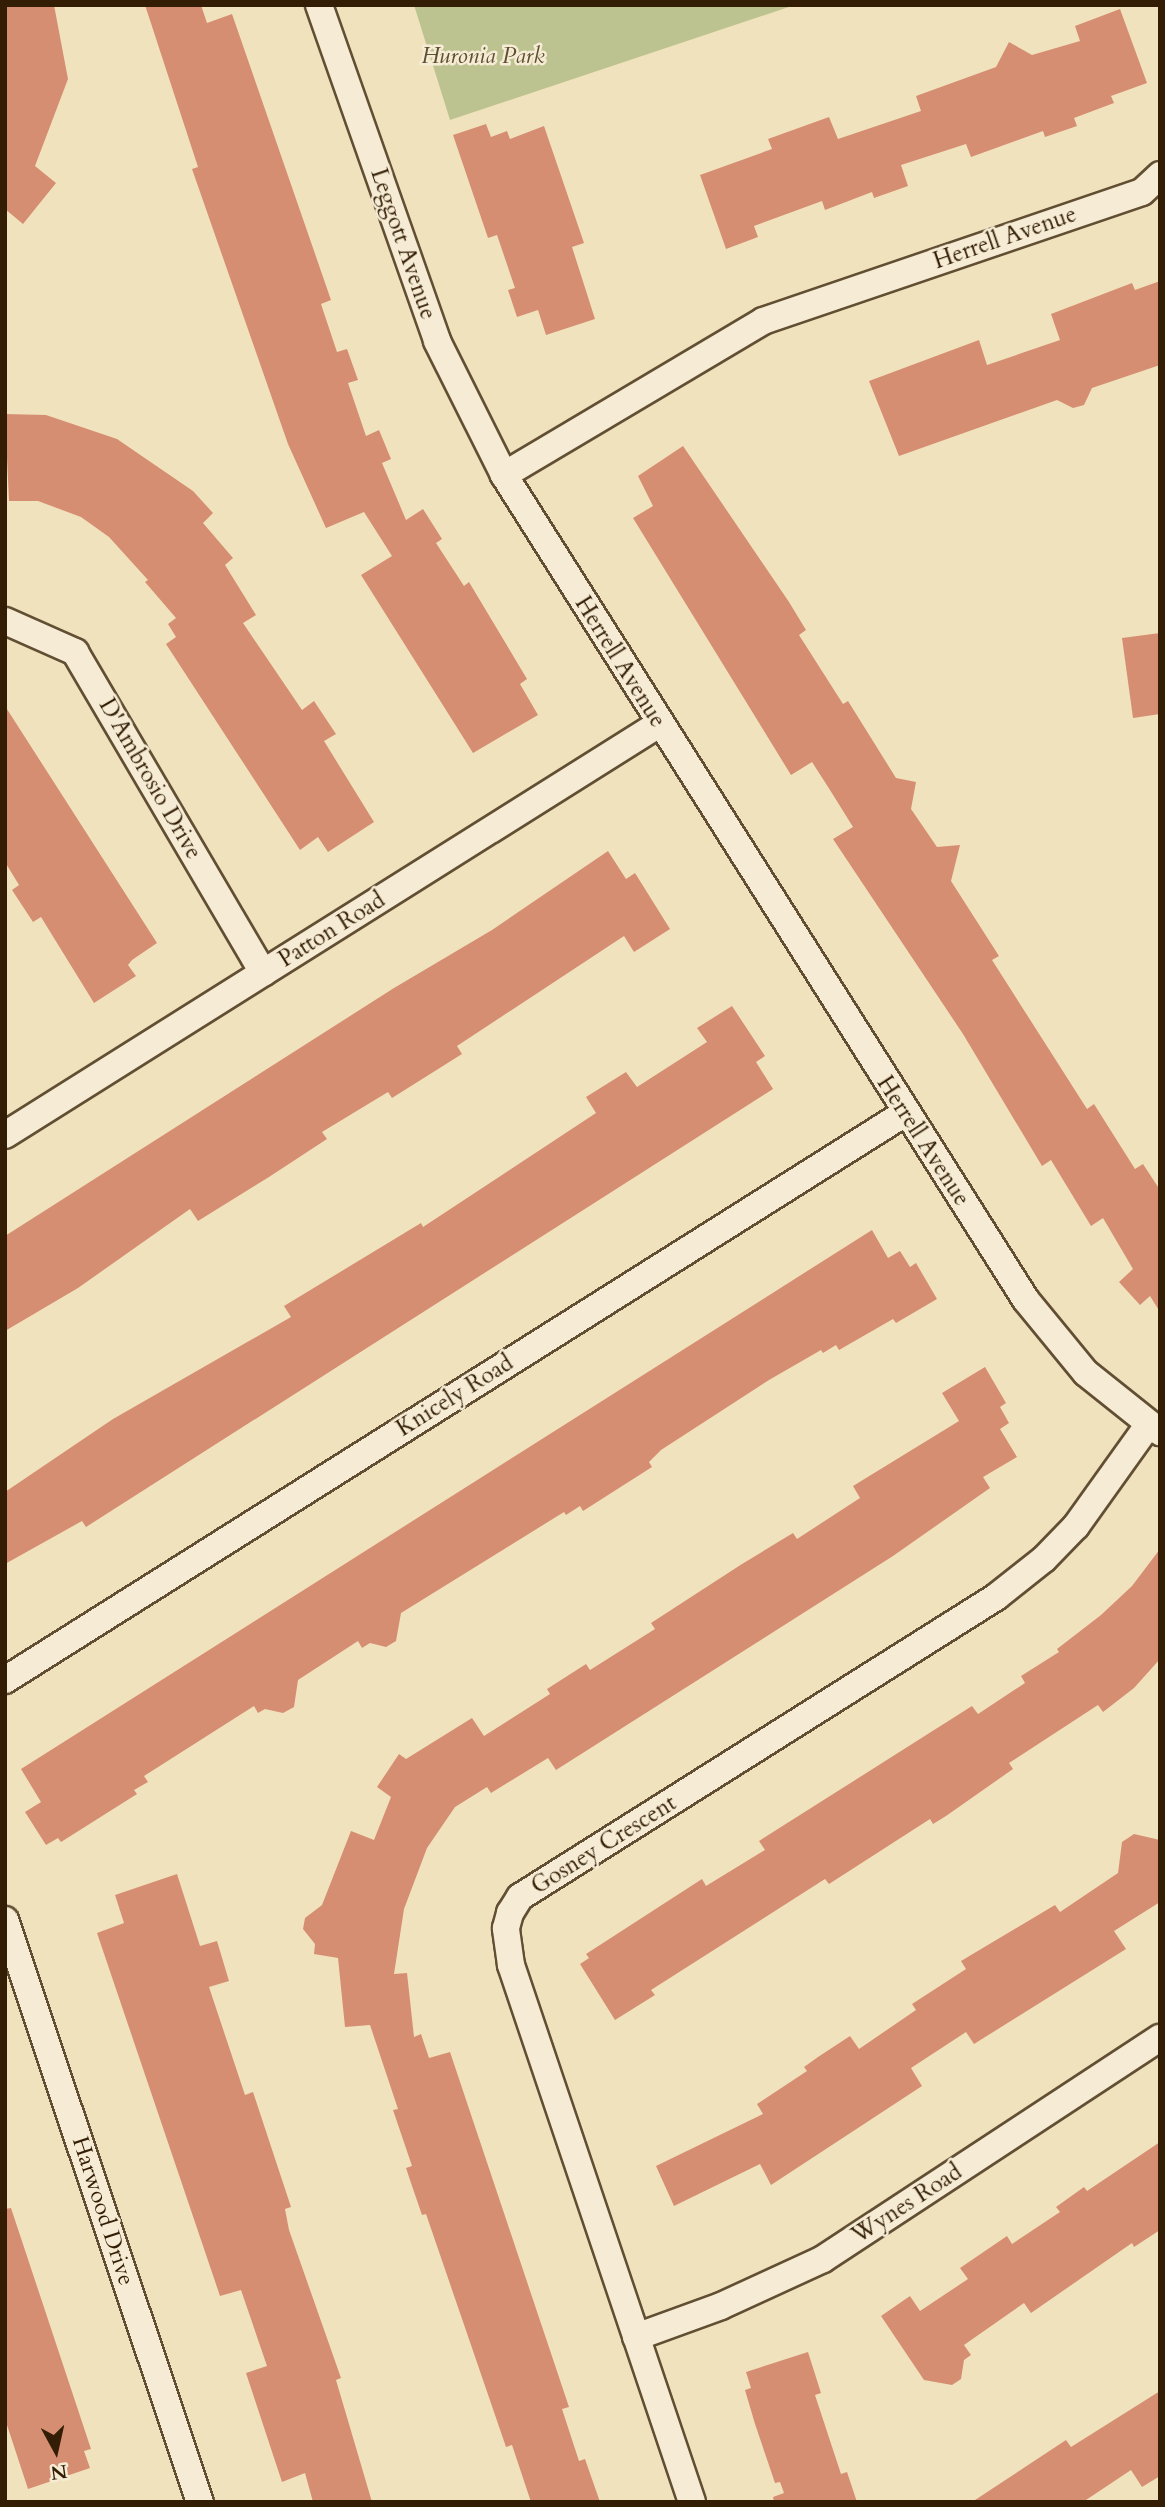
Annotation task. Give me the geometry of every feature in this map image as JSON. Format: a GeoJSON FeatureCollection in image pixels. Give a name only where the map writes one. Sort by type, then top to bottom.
{"type":"FeatureCollection","features":[{"type":"Feature","properties":{"kind":"street","name":"Leggott Avenue"},"geometry":{"type":"LineString","coordinates":[[319,5],[437,341],[505,475]]}},
{"type":"Feature","properties":{"kind":"street","name":"Herrell Avenue"},"geometry":{"type":"LineString","coordinates":[[1154,1428],[1112,1399],[1051,1334],[905,1113],[505,475],[763,321],[1142,191],[1160,175]]}},
{"type":"Feature","properties":{"kind":"street","name":"D'Ambrosio Drive"},"geometry":{"type":"LineString","coordinates":[[5,621],[75,652],[263,973]]}},
{"type":"Feature","properties":{"kind":"street","name":"Patton Road"},"geometry":{"type":"LineString","coordinates":[[5,1135],[659,724]]}},
{"type":"Feature","properties":{"kind":"street","name":"Knicely Road"},"geometry":{"type":"LineString","coordinates":[[5,1680],[905,1113]]}},
{"type":"Feature","properties":{"kind":"street","name":"Gosney Crescent"},"geometry":{"type":"LineString","coordinates":[[692,2502],[511,1965],[506,1928],[510,1913],[520,1896],[996,1597],[1076,1526],[1154,1428]]}},
{"type":"Feature","properties":{"kind":"street","name":"Harwood Drive"},"geometry":{"type":"LineString","coordinates":[[5,1920],[200,2502]]}},
{"type":"Feature","properties":{"kind":"street","name":"Wynes Road"},"geometry":{"type":"LineString","coordinates":[[636,2337],[721,2306],[823,2259],[1160,2038]]}},
{"type":"Feature","properties":{"kind":"green space","name":"Huronia Park"},"geometry":{"type":"Polygon","coordinates":[[[414,5],[795,5],[450,120],[414,5]]]}},
{"type":"Feature","properties":{"kind":"building"},"geometry":{"type":"Polygon","coordinates":[[[5,5],[54,5],[68,79],[35,166],[56,183],[23,224],[5,209],[5,5]]]}},
{"type":"Feature","properties":{"kind":"building"},"geometry":{"type":"Polygon","coordinates":[[[145,5],[201,5],[207,23],[232,14],[331,300],[321,304],[337,352],[347,349],[358,380],[348,383],[366,436],[379,430],[391,459],[382,463],[406,520],[423,509],[442,539],[436,543],[464,586],[469,582],[527,679],[520,684],[538,715],[473,753],[361,575],[392,556],[364,512],[326,528],[288,444],[192,169],[198,167],[145,5]]]}},
{"type":"Feature","properties":{"kind":"building"},"geometry":{"type":"Polygon","coordinates":[[[1120,9],[1147,83],[1111,96],[1114,103],[1074,118],[1077,126],[1045,137],[1043,131],[971,157],[966,144],[901,165],[908,186],[874,198],[872,192],[825,210],[822,201],[754,226],[758,237],[726,249],[700,175],[772,149],[768,139],[829,117],[838,139],[921,111],[916,96],[996,67],[1009,42],[1032,55],[1080,41],[1075,26],[1120,9]]]}},
{"type":"Feature","properties":{"kind":"building"},"geometry":{"type":"Polygon","coordinates":[[[486,124],[491,137],[507,131],[510,139],[544,126],[584,243],[572,247],[595,319],[546,335],[538,310],[517,317],[508,290],[515,288],[497,235],[488,238],[453,135],[486,124]]]}},
{"type":"Feature","properties":{"kind":"building"},"geometry":{"type":"Polygon","coordinates":[[[1160,281],[1160,365],[1092,388],[1084,405],[1073,408],[1057,400],[899,456],[869,381],[979,340],[987,365],[1060,340],[1051,314],[1132,283],[1135,290],[1160,281]]]}},
{"type":"Feature","properties":{"kind":"building"},"geometry":{"type":"Polygon","coordinates":[[[5,414],[46,415],[117,439],[193,491],[213,513],[203,523],[233,558],[225,565],[256,615],[243,623],[302,710],[314,701],[336,734],[324,741],[374,822],[328,852],[318,837],[300,850],[166,644],[176,637],[168,624],[176,618],[145,582],[148,580],[109,537],[81,517],[38,501],[9,501],[5,414]]]}},
{"type":"Feature","properties":{"kind":"building"},"geometry":{"type":"Polygon","coordinates":[[[683,446],[789,602],[806,630],[799,635],[843,704],[848,701],[896,778],[916,782],[911,809],[937,847],[960,845],[951,881],[999,956],[992,960],[1087,1109],[1094,1104],[1135,1169],[1143,1164],[1160,1190],[1160,1312],[1150,1296],[1140,1305],[1119,1282],[1133,1269],[1103,1218],[1091,1226],[1051,1160],[1042,1166],[963,1034],[833,839],[853,827],[830,790],[812,762],[791,775],[633,518],[653,506],[638,476],[683,446]]]}},
{"type":"Feature","properties":{"kind":"building"},"geometry":{"type":"Polygon","coordinates":[[[1160,633],[1160,714],[1133,718],[1122,638],[1160,633]]]}},
{"type":"Feature","properties":{"kind":"building"},"geometry":{"type":"Polygon","coordinates":[[[5,706],[157,943],[128,965],[136,976],[94,1003],[41,917],[33,922],[12,890],[19,885],[5,862],[5,706]]]}},
{"type":"Feature","properties":{"kind":"building"},"geometry":{"type":"Polygon","coordinates":[[[608,851],[626,879],[635,873],[670,929],[634,952],[624,936],[457,1046],[462,1054],[392,1098],[388,1092],[322,1132],[327,1139],[198,1221],[190,1209],[78,1288],[5,1331],[5,1236],[394,988],[492,930],[608,851]]]}},
{"type":"Feature","properties":{"kind":"building"},"geometry":{"type":"Polygon","coordinates":[[[732,1006],[765,1056],[756,1062],[773,1089],[86,1527],[82,1521],[5,1564],[5,1492],[113,1419],[291,1317],[284,1306],[421,1223],[423,1227],[596,1113],[586,1097],[626,1072],[637,1087],[707,1042],[697,1028],[732,1006]]]}},
{"type":"Feature","properties":{"kind":"building"},"geometry":{"type":"Polygon","coordinates":[[[872,1230],[888,1258],[900,1251],[910,1267],[916,1263],[937,1299],[896,1323],[893,1319],[839,1350],[836,1345],[823,1353],[821,1350],[769,1380],[661,1450],[649,1462],[652,1467],[583,1511],[580,1506],[566,1515],[564,1512],[401,1613],[396,1641],[386,1647],[370,1643],[362,1648],[358,1641],[298,1680],[294,1707],[283,1713],[265,1709],[258,1713],[254,1706],[144,1776],[148,1782],[134,1790],[137,1794],[61,1842],[58,1838],[46,1845],[25,1812],[41,1802],[21,1769],[872,1230]]]}},
{"type":"Feature","properties":{"kind":"building"},"geometry":{"type":"Polygon","coordinates":[[[985,1367],[1006,1403],[1000,1407],[1009,1423],[1000,1429],[1017,1457],[983,1477],[990,1488],[893,1556],[556,1770],[548,1758],[491,1793],[487,1787],[455,1807],[427,1848],[404,1909],[394,1974],[407,1973],[414,2037],[421,2034],[429,2058],[450,2052],[569,2407],[562,2409],[579,2461],[585,2459],[600,2502],[531,2502],[512,2445],[506,2447],[426,2214],[422,2215],[411,2183],[406,2168],[412,2166],[393,2110],[398,2109],[370,2025],[345,2027],[338,1958],[314,1954],[315,1944],[303,1929],[305,1918],[322,1905],[351,1831],[374,1840],[391,1797],[377,1787],[399,1754],[406,1759],[472,1718],[484,1736],[550,1694],[547,1689],[586,1664],[590,1670],[655,1629],[651,1623],[742,1564],[793,1533],[797,1539],[860,1498],[853,1486],[959,1421],[942,1393],[985,1367]]]}},
{"type":"Feature","properties":{"kind":"building"},"geometry":{"type":"Polygon","coordinates":[[[1160,1549],[1160,1659],[1134,1688],[1103,1712],[1098,1705],[1009,1763],[1013,1769],[946,1816],[933,1824],[930,1819],[829,1884],[825,1879],[651,1990],[655,1995],[615,2020],[580,1964],[589,1958],[586,1954],[702,1879],[706,1886],[765,1850],[759,1841],[972,1706],[978,1714],[1025,1683],[1021,1676],[1059,1652],[1057,1649],[1101,1615],[1132,1586],[1160,1549]]]}},
{"type":"Feature","properties":{"kind":"building"},"geometry":{"type":"Polygon","coordinates":[[[1134,1834],[1160,1840],[1160,1902],[1114,1931],[1126,1949],[974,2044],[966,2032],[911,2068],[922,2086],[771,2185],[760,2164],[674,2206],[656,2166],[763,2114],[757,2104],[807,2071],[804,2067],[818,2057],[850,2036],[859,2049],[916,2010],[912,2004],[966,1969],[961,1961],[1055,1905],[1060,1912],[1118,1873],[1122,1842],[1134,1834]]]}},
{"type":"Feature","properties":{"kind":"building"},"geometry":{"type":"Polygon","coordinates":[[[177,1874],[200,1946],[217,1941],[229,1981],[209,1987],[245,2095],[253,2092],[291,2207],[285,2209],[289,2230],[341,2378],[336,2380],[372,2502],[313,2502],[305,2473],[282,2482],[246,2373],[267,2366],[241,2290],[220,2296],[97,1933],[124,1923],[115,1895],[177,1874]]]}},
{"type":"Feature","properties":{"kind":"building"},"geometry":{"type":"Polygon","coordinates":[[[1160,2142],[1160,2230],[1134,2247],[1132,2243],[1031,2313],[1024,2303],[964,2345],[971,2355],[964,2360],[961,2379],[952,2385],[924,2380],[881,2316],[910,2296],[920,2311],[968,2279],[960,2268],[1007,2236],[1012,2244],[1060,2212],[1056,2207],[1084,2187],[1087,2191],[1160,2142]]]}},
{"type":"Feature","properties":{"kind":"building"},"geometry":{"type":"Polygon","coordinates":[[[11,2208],[91,2449],[84,2451],[90,2468],[28,2489],[5,2419],[5,2209],[11,2208]]]}},
{"type":"Feature","properties":{"kind":"building"},"geometry":{"type":"Polygon","coordinates":[[[808,2352],[821,2393],[815,2395],[841,2474],[847,2472],[857,2502],[774,2502],[773,2497],[784,2493],[780,2482],[775,2483],[755,2424],[745,2390],[751,2388],[746,2372],[808,2352]]]}},
{"type":"Feature","properties":{"kind":"building"},"geometry":{"type":"Polygon","coordinates":[[[1160,2391],[1160,2476],[1142,2487],[1131,2470],[1083,2502],[972,2502],[1066,2440],[1071,2447],[1160,2391]]]}}]}
